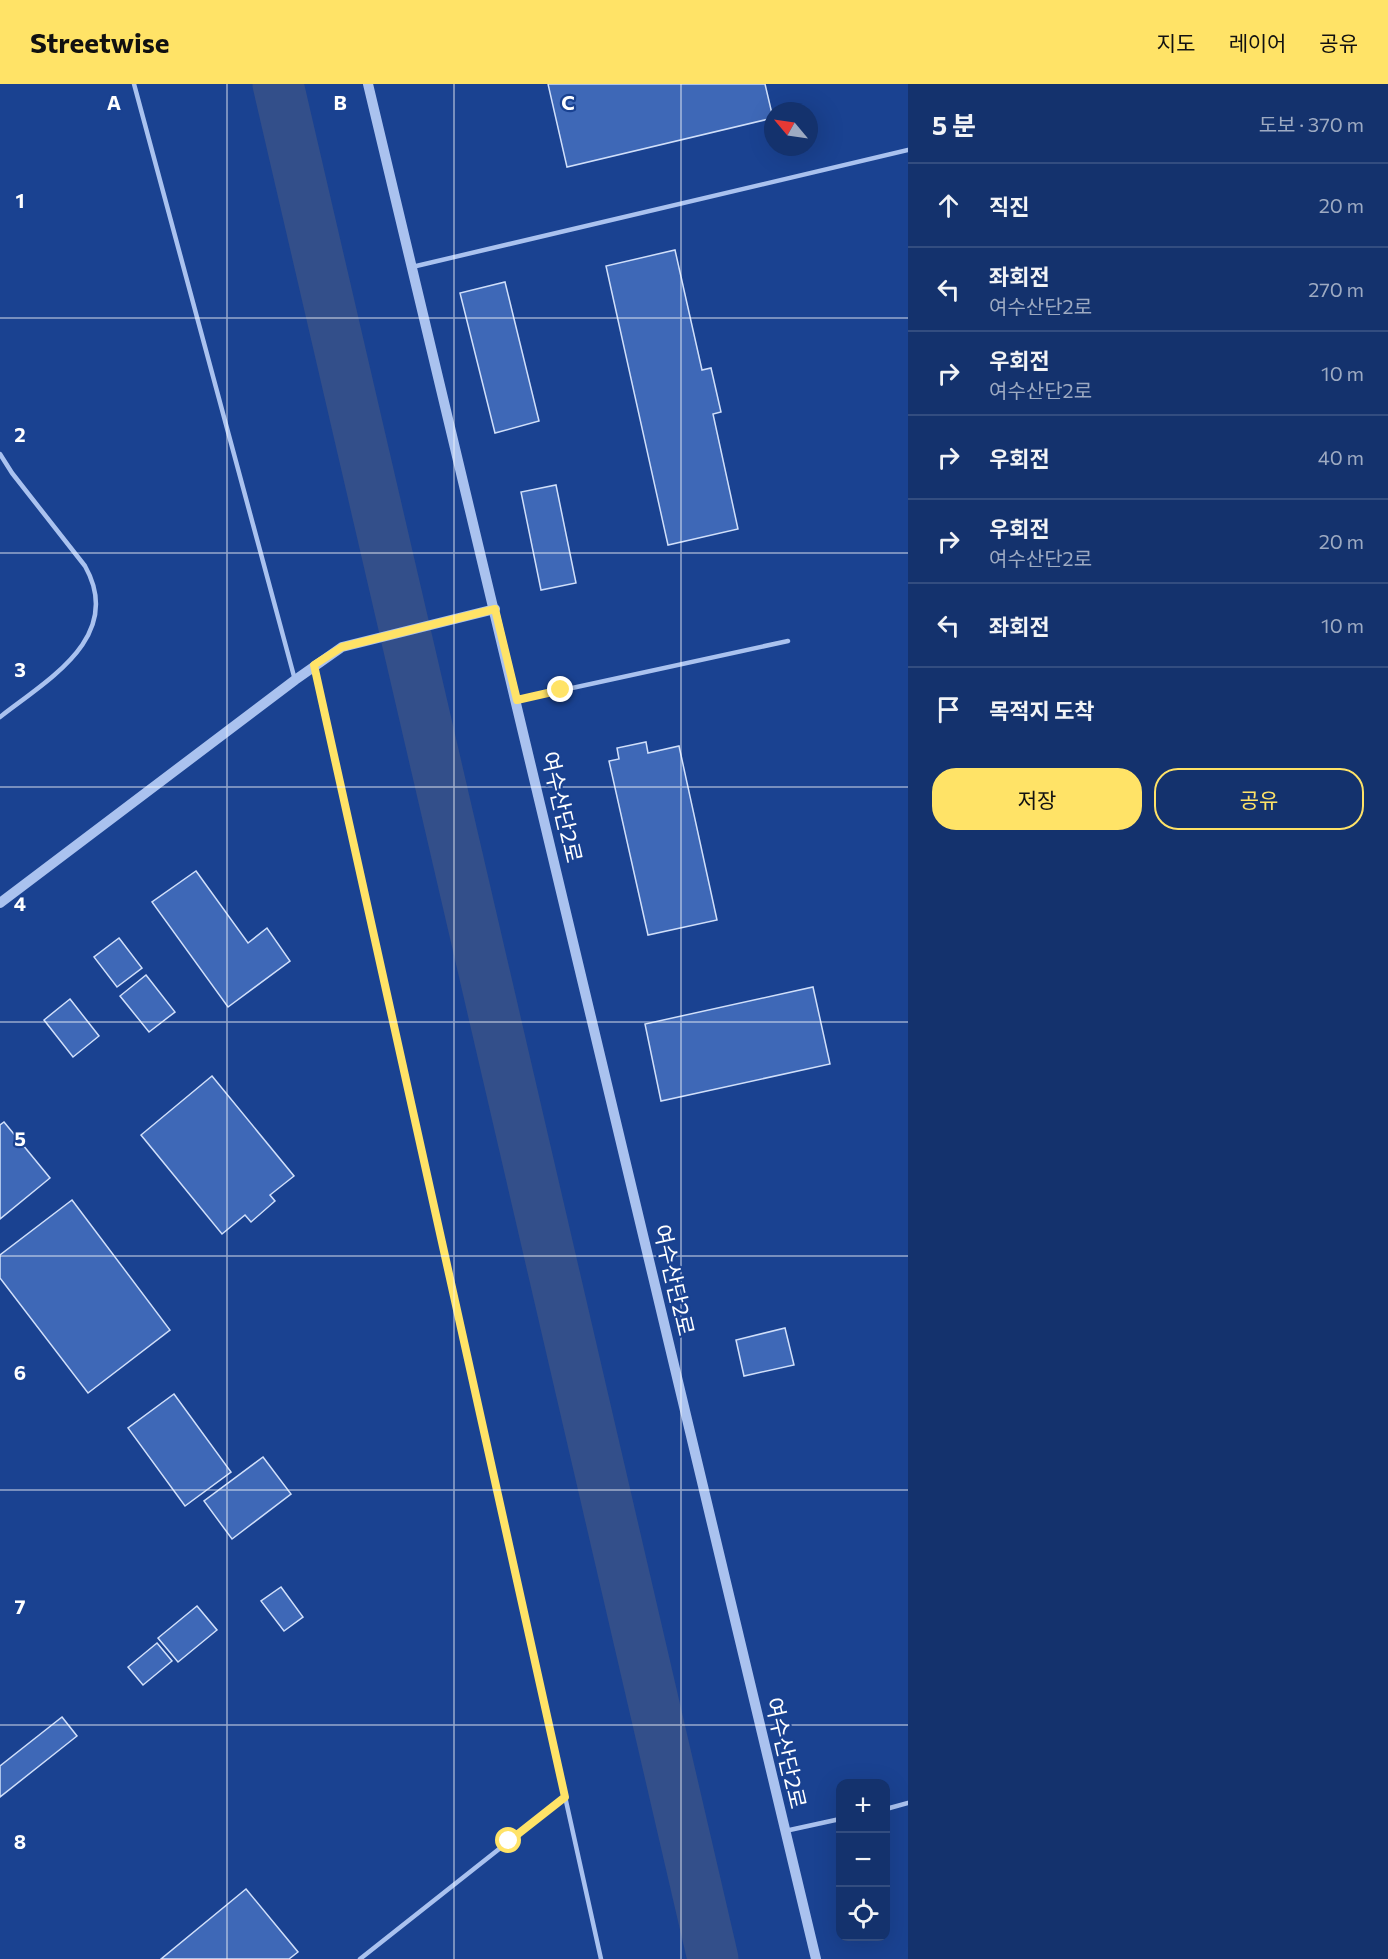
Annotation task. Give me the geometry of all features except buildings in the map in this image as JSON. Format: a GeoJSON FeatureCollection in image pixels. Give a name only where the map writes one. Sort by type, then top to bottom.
{"type":"FeatureCollection","features":[{"type":"Feature","properties":{"kind":"street","name":"여수산단2로"},"geometry":{"type":"LineString","coordinates":[[368,84],[816,1959]]}},
{"type":"Feature","properties":{"kind":"street"},"geometry":{"type":"LineString","coordinates":[[0,903],[314,665],[342,647],[495,609]]}},
{"type":"Feature","properties":{"kind":"lane"},"geometry":{"type":"LineString","coordinates":[[134,84],[295,680]]}},
{"type":"Feature","properties":{"kind":"lane"},"geometry":{"type":"LineString","coordinates":[[412,267],[908,150]]}},
{"type":"Feature","properties":{"kind":"lane"},"geometry":{"type":"LineString","coordinates":[[0,454],[12,473],[85,566],[93,582],[95,602],[92,628],[79,652],[59,671],[0,717]]}},
{"type":"Feature","properties":{"kind":"lane"},"geometry":{"type":"LineString","coordinates":[[517,700],[788,641]]}},
{"type":"Feature","properties":{"kind":"lane"},"geometry":{"type":"LineString","coordinates":[[314,665],[601,1959]]}},
{"type":"Feature","properties":{"kind":"lane"},"geometry":{"type":"LineString","coordinates":[[360,1959],[565,1797]]}},
{"type":"Feature","properties":{"kind":"lane"},"geometry":{"type":"LineString","coordinates":[[890,1808],[908,1803]]}},
{"type":"Feature","properties":{"kind":"lane"},"geometry":{"type":"LineString","coordinates":[[785,1831],[836,1820]]}},
{"type":"Feature","properties":{"kind":"waterway"},"geometry":{"type":"LineString","coordinates":[[278,84],[713,1959]]}},
{"type":"Feature","properties":{"kind":"route"},"geometry":{"type":"LineString","coordinates":[[509,1841],[565,1797],[314,665],[342,647],[495,609],[517,700],[561,690]]}}]}
